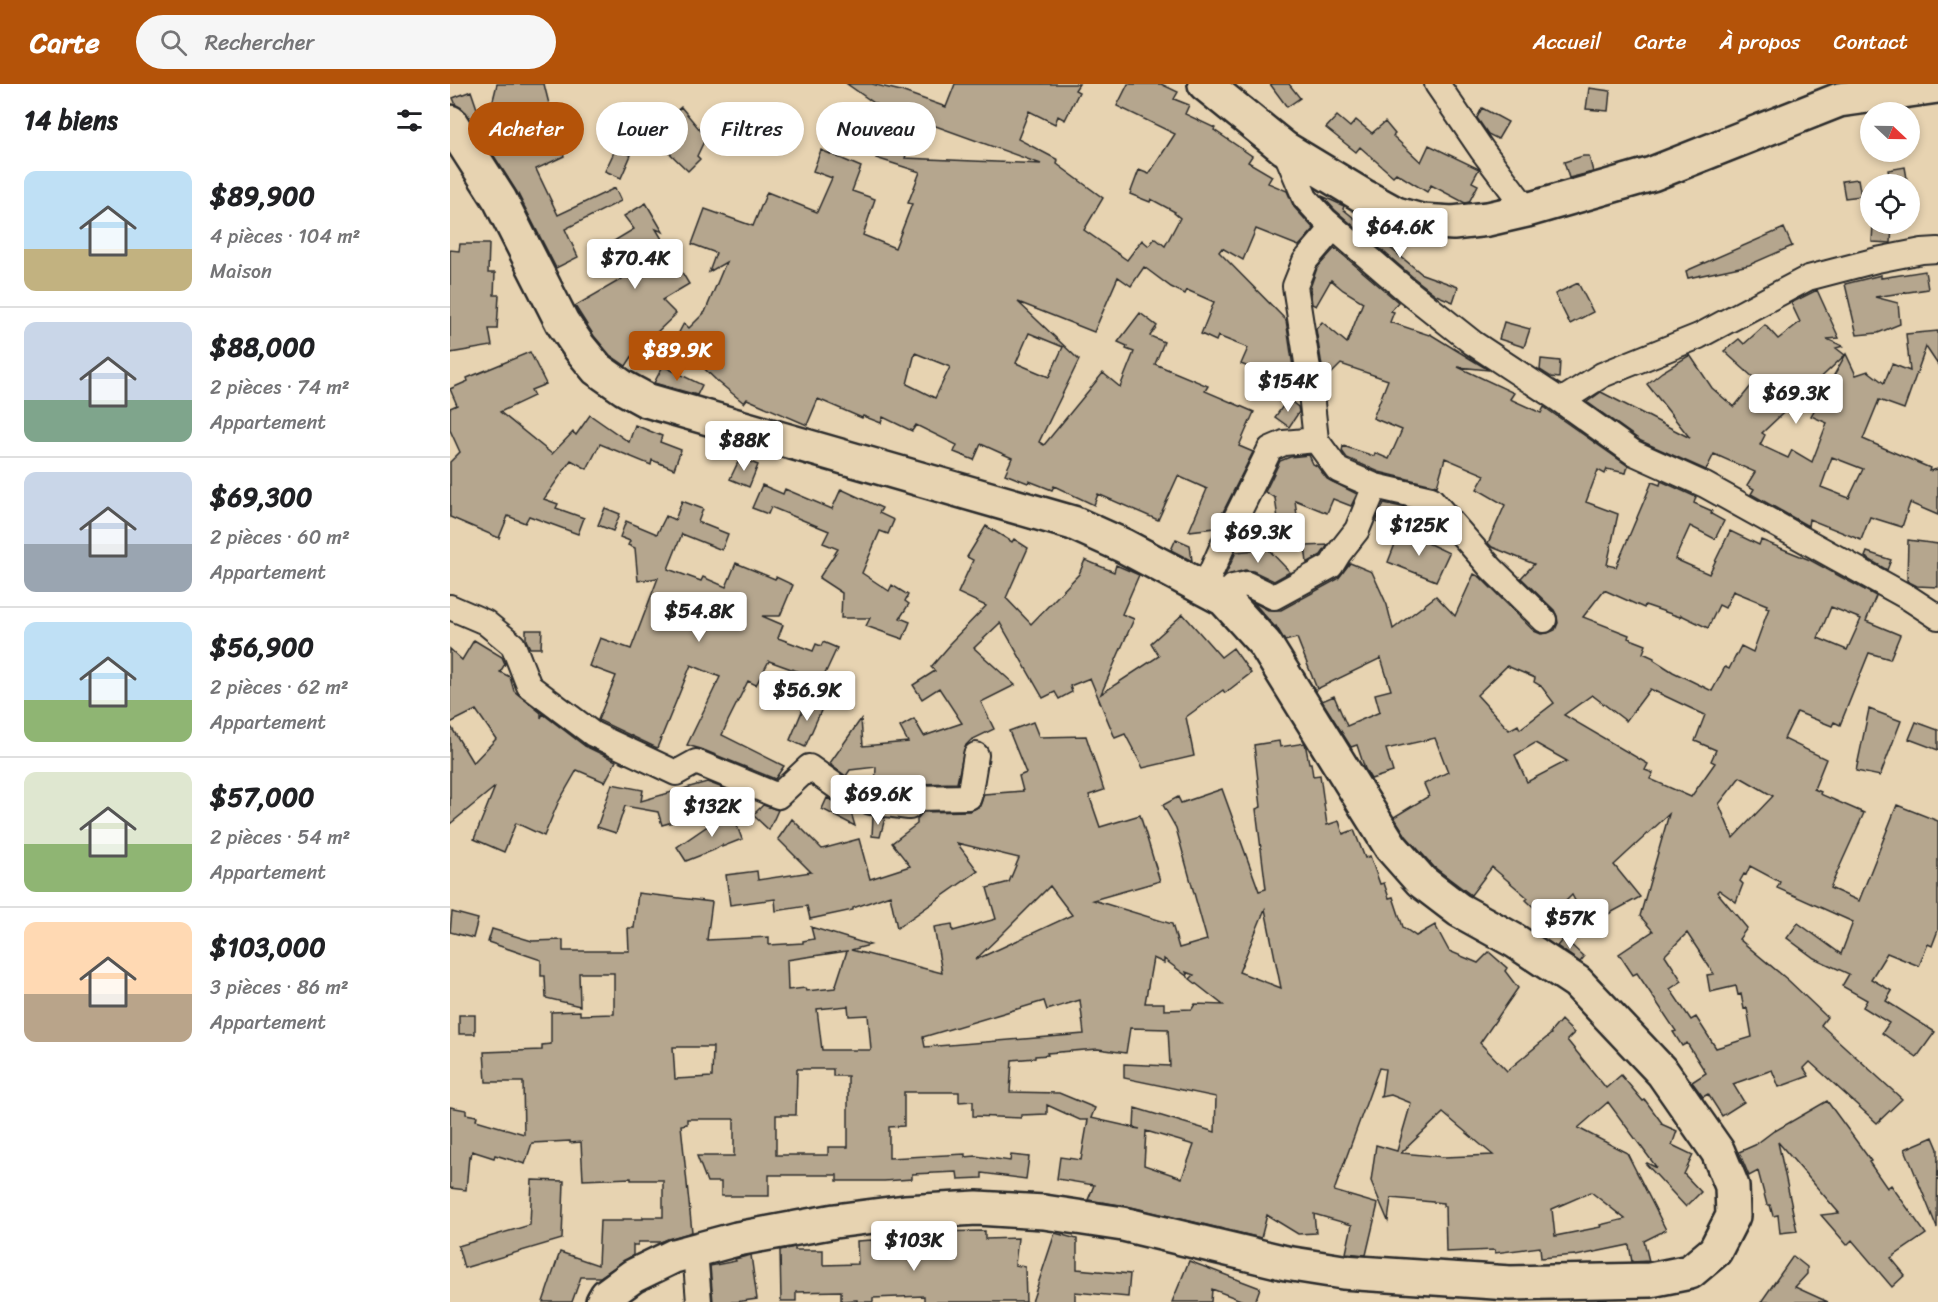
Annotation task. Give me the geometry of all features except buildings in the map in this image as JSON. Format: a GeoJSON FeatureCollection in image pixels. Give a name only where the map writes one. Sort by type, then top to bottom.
{"type":"FeatureCollection","features":[{"type":"Feature","properties":{"kind":"street"},"geometry":{"type":"LineString","coordinates":[[1205,84],[1284,148],[1396,214],[1421,221],[1453,223],[1527,210],[1652,174],[1839,100],[1906,87],[1938,86]]}},
{"type":"Feature","properties":{"kind":"street"},"geometry":{"type":"LineString","coordinates":[[1437,84],[1527,210]]}},
{"type":"Feature","properties":{"kind":"street"},"geometry":{"type":"LineString","coordinates":[[450,122],[500,200],[562,322],[597,369],[624,388],[646,400],[1073,523],[1124,546],[1214,593],[1265,644],[1391,847],[1421,881],[1459,910],[1515,940],[1577,982],[1663,1073],[1718,1152],[1732,1186],[1733,1216],[1715,1251],[1690,1272],[1650,1280],[1510,1283],[1342,1272],[1286,1263],[1123,1224],[1044,1212],[977,1208],[905,1212],[835,1221],[737,1239],[674,1256],[633,1276],[607,1295],[603,1302]]}},
{"type":"Feature","properties":{"kind":"street"},"geometry":{"type":"LineString","coordinates":[[1284,148],[1305,198],[1333,228],[1473,343],[1634,453],[1704,485],[1908,598],[1938,617]]}},
{"type":"Feature","properties":{"kind":"street"},"geometry":{"type":"LineString","coordinates":[[1333,228],[1305,261],[1295,286],[1309,375],[1316,440],[1338,470],[1375,486],[1431,499],[1491,568],[1544,620]]}},
{"type":"Feature","properties":{"kind":"street"},"geometry":{"type":"LineString","coordinates":[[1561,401],[1602,375],[1699,336],[1808,278],[1877,260],[1938,250]]}},
{"type":"Feature","properties":{"kind":"street"},"geometry":{"type":"LineString","coordinates":[[1214,593],[1228,534],[1270,449],[1284,443],[1316,440]]}},
{"type":"Feature","properties":{"kind":"street"},"geometry":{"type":"LineString","coordinates":[[1214,593],[1246,585],[1274,597],[1331,566],[1357,530],[1375,486]]}},
{"type":"Feature","properties":{"kind":"street"},"geometry":{"type":"LineString","coordinates":[[1908,598],[1938,596]]}},
{"type":"Feature","properties":{"kind":"street"},"geometry":{"type":"LineString","coordinates":[[450,607],[485,622],[513,645],[529,686],[593,734],[676,773],[696,762],[777,796],[809,767],[840,789],[872,802],[909,807],[915,798],[969,797],[976,755]]}},
{"type":"Feature","properties":{"kind":"street"},"geometry":{"type":"LineString","coordinates":[[695,1250],[699,1302]]}}]}
